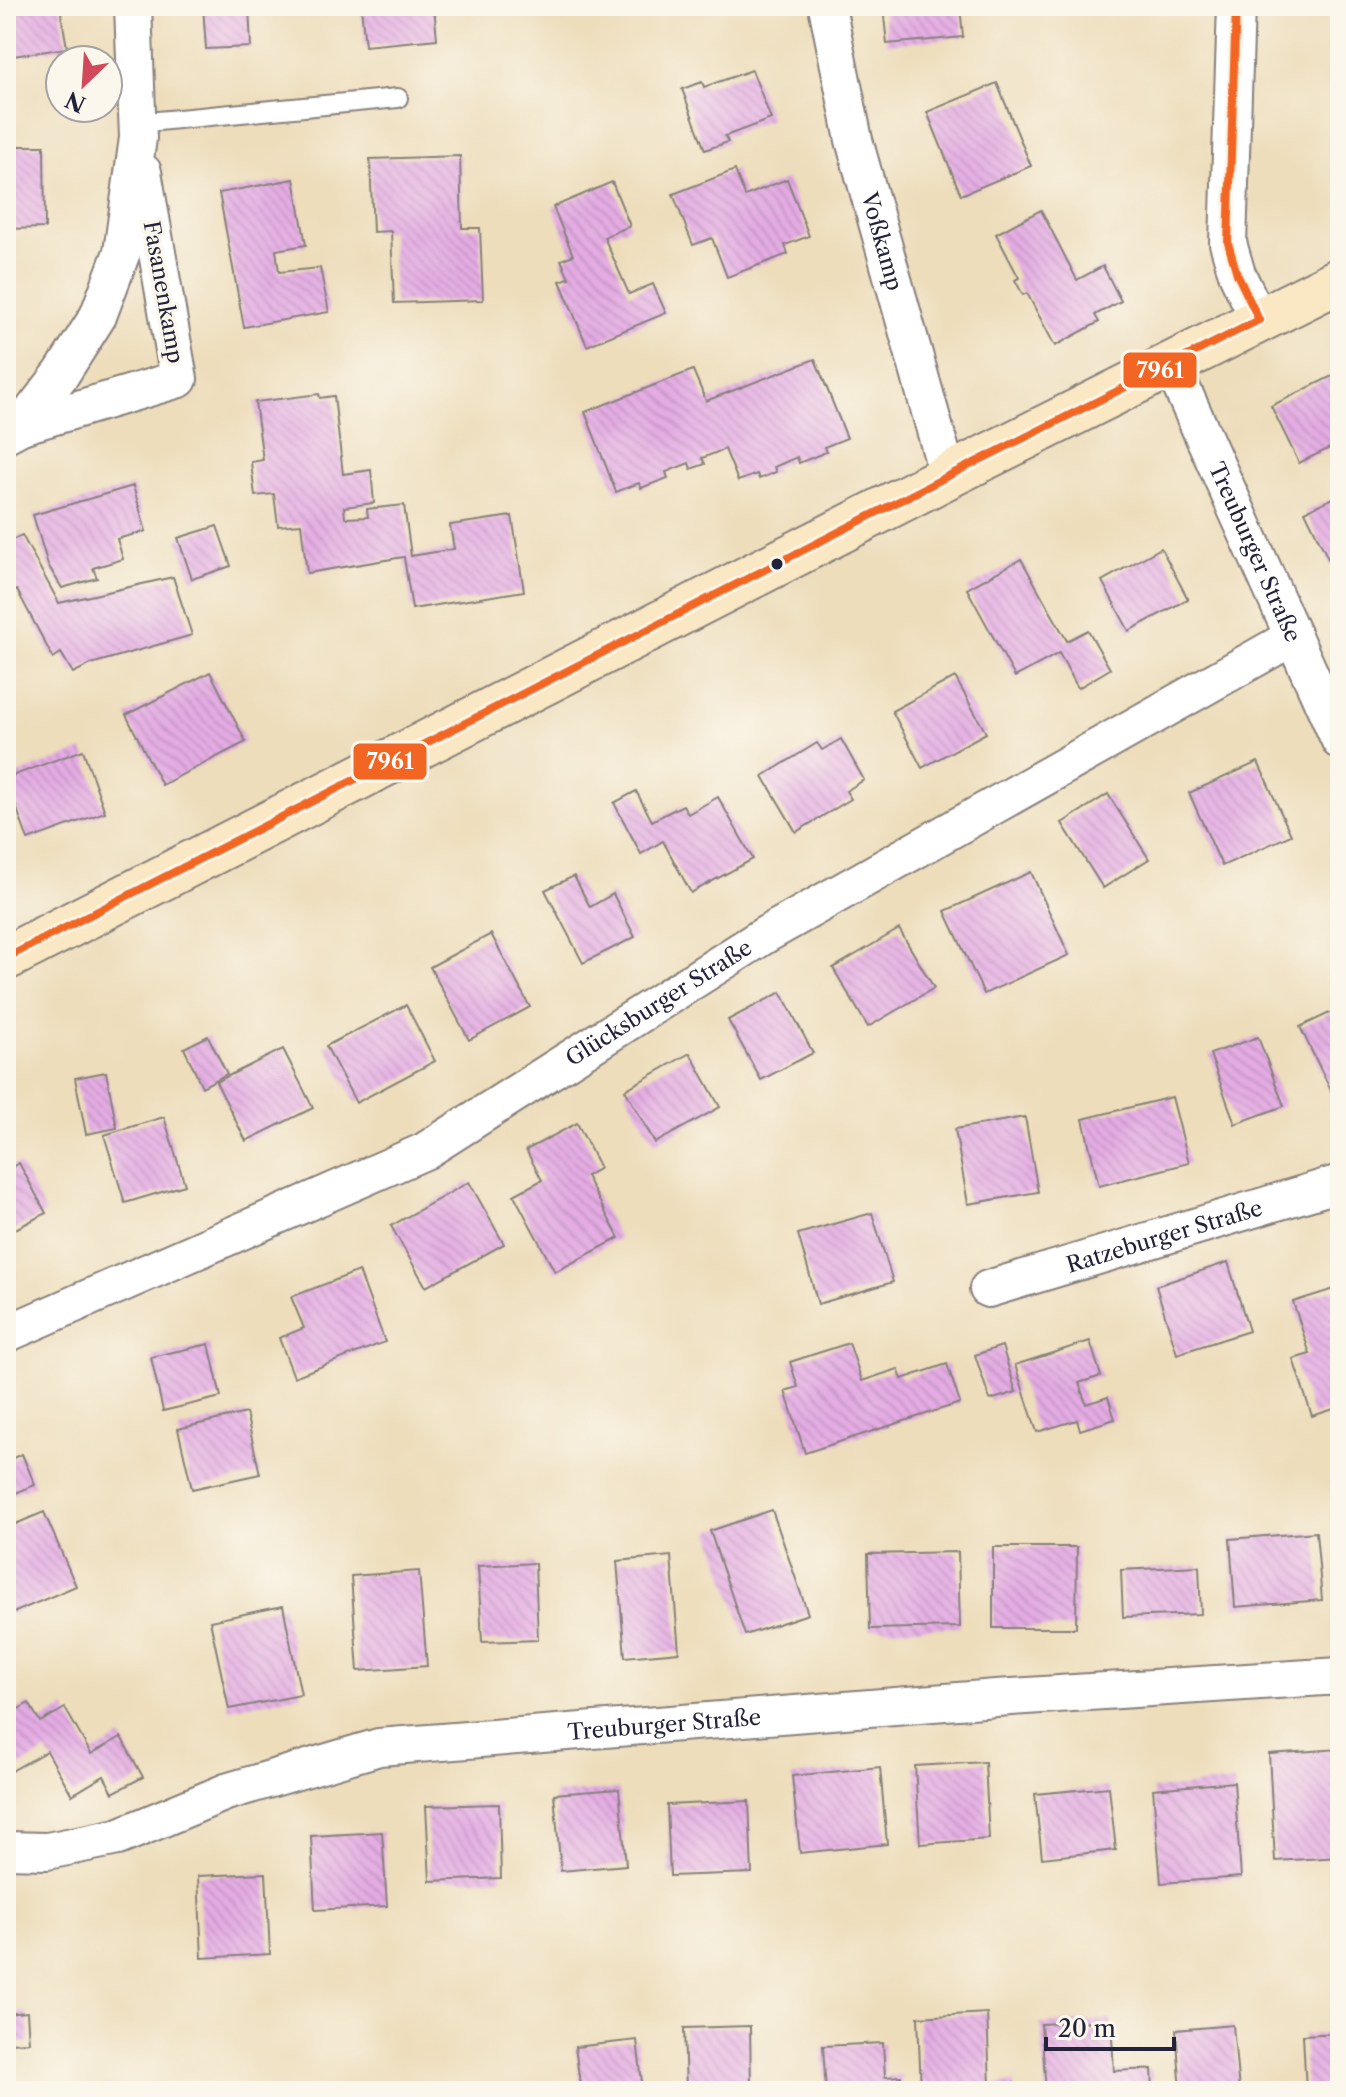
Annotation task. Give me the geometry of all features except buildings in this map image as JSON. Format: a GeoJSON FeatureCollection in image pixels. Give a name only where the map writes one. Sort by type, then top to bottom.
{"type":"FeatureCollection","features":[{"type":"Feature","properties":{"kind":"street","name":"Fasanenkamp"},"geometry":{"type":"LineString","coordinates":[[14,430],[179,379],[137,131],[133,6]]}},
{"type":"Feature","properties":{"kind":"street","name":"Voßkamp"},"geometry":{"type":"LineString","coordinates":[[827,6],[854,140],[948,476]]}},
{"type":"Feature","properties":{"kind":"street"},"geometry":{"type":"LineString","coordinates":[[1236,6],[1228,243],[1237,274],[1259,320]]}},
{"type":"Feature","properties":{"kind":"street","name":"Fasanenkamp"},"geometry":{"type":"LineString","coordinates":[[14,430],[62,373],[98,316],[122,252],[137,131]]}},
{"type":"Feature","properties":{"kind":"street"},"geometry":{"type":"LineString","coordinates":[[6,958],[948,476],[1340,280]]}},
{"type":"Feature","properties":{"kind":"street","name":"Treuburger Straße"},"geometry":{"type":"LineString","coordinates":[[1171,364],[1340,741]]}},
{"type":"Feature","properties":{"kind":"street","name":"Glücksburger Straße"},"geometry":{"type":"LineString","coordinates":[[6,1334],[425,1151],[765,935],[1293,637]]}},
{"type":"Feature","properties":{"kind":"street","name":"Ratzeburger Straße"},"geometry":{"type":"LineString","coordinates":[[988,1289],[1340,1183]]}},
{"type":"Feature","properties":{"kind":"street","name":"Treuburger Straße"},"geometry":{"type":"LineString","coordinates":[[6,1850],[47,1851],[118,1837],[226,1792],[379,1747],[996,1698],[1340,1676]]}},
{"type":"Feature","properties":{"kind":"lane"},"geometry":{"type":"LineString","coordinates":[[137,131],[398,98]]}},
{"type":"Feature","properties":{"kind":"transit line","name":"7961"},"geometry":{"type":"LineString","coordinates":[[6,958],[1259,320],[1237,274],[1228,243],[1236,6]]}}]}
